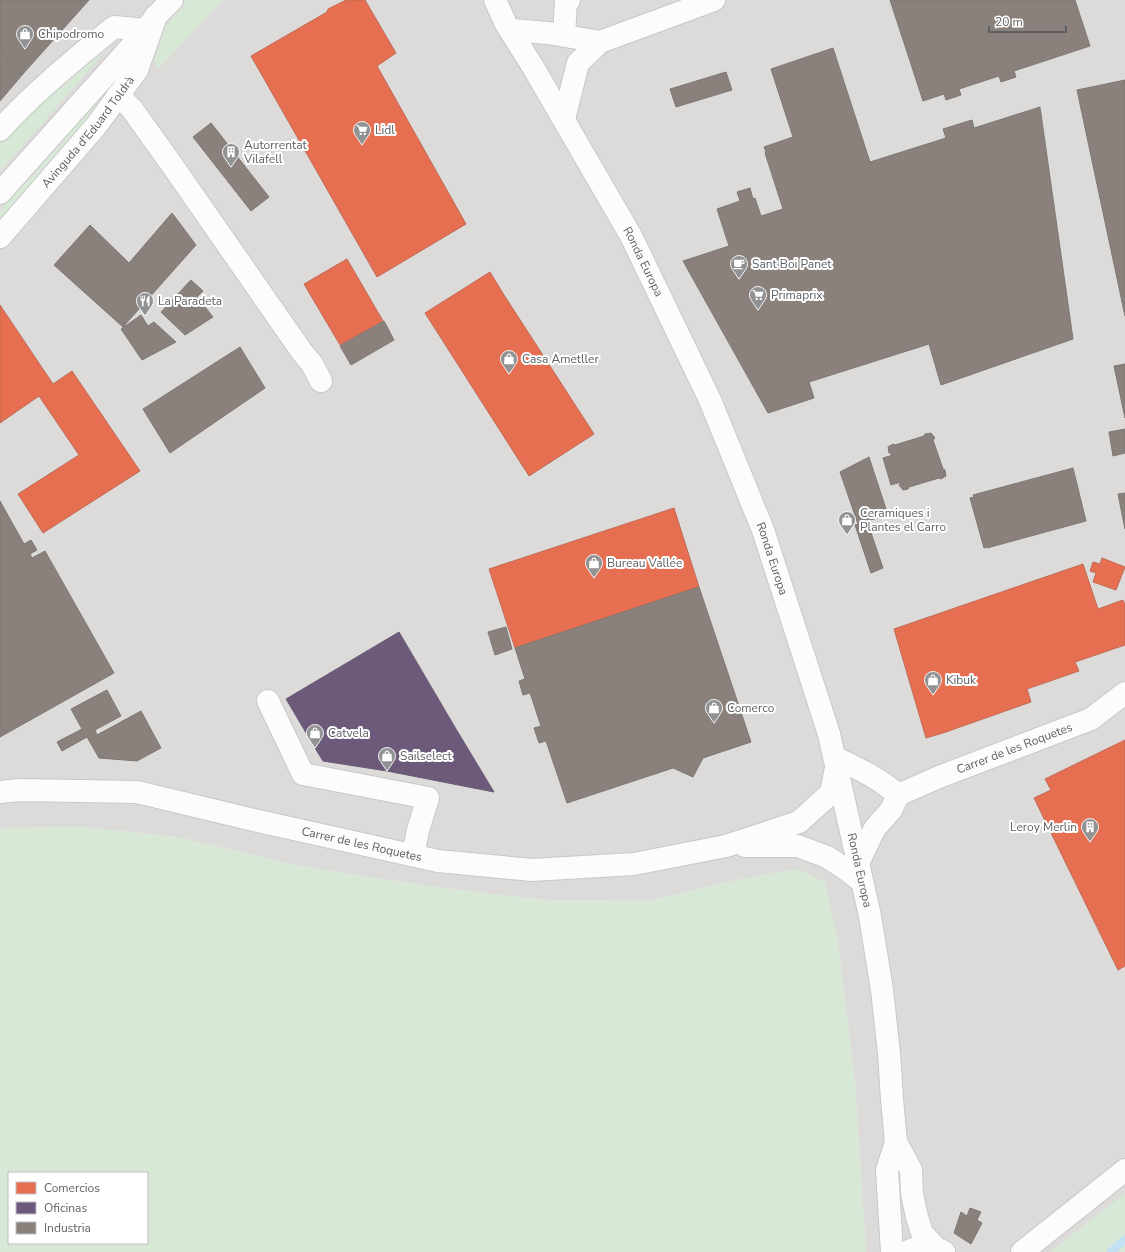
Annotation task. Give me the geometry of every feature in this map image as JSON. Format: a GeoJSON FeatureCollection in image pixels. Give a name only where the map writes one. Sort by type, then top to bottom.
{"type":"FeatureCollection","features":[{"type":"Feature","properties":{"kind":"street","name":"Avinguda d'Eduard Toldrà"},"geometry":{"type":"LineString","coordinates":[[0,193],[172,0]]}},
{"type":"Feature","properties":{"kind":"street","name":"Ronda Europa"},"geometry":{"type":"LineString","coordinates":[[483,0],[509,27]]}},
{"type":"Feature","properties":{"kind":"street","name":"Ronda Europa"},"geometry":{"type":"LineString","coordinates":[[495,0],[509,27],[534,67],[631,236],[710,400],[763,530],[829,734],[870,916],[889,1053],[896,1142],[911,1170],[912,1194],[922,1233],[940,1250]]}},
{"type":"Feature","properties":{"kind":"street"},"geometry":{"type":"LineString","coordinates":[[564,35],[566,1],[569,0]]}},
{"type":"Feature","properties":{"kind":"street"},"geometry":{"type":"LineString","coordinates":[[564,119],[578,64],[600,42],[714,0]]}},
{"type":"Feature","properties":{"kind":"street","name":"Avinguda d'Eduard Toldrà"},"geometry":{"type":"LineString","coordinates":[[0,237],[96,126],[137,70],[151,23]]}},
{"type":"Feature","properties":{"kind":"street"},"geometry":{"type":"LineString","coordinates":[[0,130],[19,109],[65,67],[114,27],[151,23]]}},
{"type":"Feature","properties":{"kind":"street"},"geometry":{"type":"LineString","coordinates":[[509,27],[600,42]]}},
{"type":"Feature","properties":{"kind":"street"},"geometry":{"type":"LineString","coordinates":[[118,95],[132,109],[172,165],[297,346],[312,364],[321,381]]}},
{"type":"Feature","properties":{"kind":"street","name":"Carrer de les Roquetes"},"geometry":{"type":"LineString","coordinates":[[898,795],[1091,719],[1125,693]]}},
{"type":"Feature","properties":{"kind":"street"},"geometry":{"type":"LineString","coordinates":[[268,701],[303,774],[428,798],[418,830],[413,856]]}},
{"type":"Feature","properties":{"kind":"street"},"geometry":{"type":"LineString","coordinates":[[835,762],[867,773],[889,786],[898,795],[891,810],[875,828],[860,872],[847,870],[827,857],[798,846],[726,846],[800,822],[831,793],[835,762]]}},
{"type":"Feature","properties":{"kind":"street","name":"Carrer de les Roquetes"},"geometry":{"type":"LineString","coordinates":[[0,792],[19,790],[136,792],[438,862],[532,870],[634,864],[726,846]]}},
{"type":"Feature","properties":{"kind":"street","name":"Ronda Europa"},"geometry":{"type":"LineString","coordinates":[[892,1252],[887,1170],[896,1142]]}},
{"type":"Feature","properties":{"kind":"street"},"geometry":{"type":"LineString","coordinates":[[1022,1252],[1125,1170]]}},
{"type":"Feature","properties":{"kind":"street","name":"Ronda Europa"},"geometry":{"type":"LineString","coordinates":[[907,1252],[920,1247],[940,1250]]}},
{"type":"Feature","properties":{"kind":"shaded area"},"geometry":{"type":"Polygon","coordinates":[[[0,0],[1125,0],[1125,1252],[866,1252],[855,1083],[837,936],[797,869],[746,878],[649,901],[545,900],[451,889],[290,864],[177,837],[82,827],[0,828],[0,0]]]}},
{"type":"Feature","properties":{"kind":"green space"},"geometry":{"type":"Polygon","coordinates":[[[186,0],[223,0],[158,69],[154,59],[165,27],[186,0]]]}},
{"type":"Feature","properties":{"kind":"green space"},"geometry":{"type":"Polygon","coordinates":[[[115,40],[0,172],[0,144],[25,118],[69,77],[115,40]]]}},
{"type":"Feature","properties":{"kind":"green space"},"geometry":{"type":"Polygon","coordinates":[[[132,57],[121,80],[0,223],[0,211],[38,169],[41,161],[132,57]]]}},
{"type":"Feature","properties":{"kind":"green space"},"geometry":{"type":"Polygon","coordinates":[[[82,827],[177,837],[290,864],[451,889],[545,900],[649,901],[746,878],[797,869],[825,882],[837,936],[855,1083],[866,1252],[0,1252],[0,828],[82,827]]]}},
{"type":"Feature","properties":{"kind":"green space"},"geometry":{"type":"Polygon","coordinates":[[[1125,1193],[1125,1252],[1050,1252],[1119,1198],[1125,1193]]]}},
{"type":"Feature","properties":{"kind":"building: Comercios","name":"Lidl"},"geometry":{"type":"Polygon","coordinates":[[[346,0],[365,0],[396,53],[377,66],[466,224],[377,277],[251,56],[327,12],[328,9],[346,0]]]}},
{"type":"Feature","properties":{"kind":"building: Comercios"},"geometry":{"type":"Polygon","coordinates":[[[347,259],[383,321],[340,345],[304,284],[347,259]]]}},
{"type":"Feature","properties":{"kind":"building: Comercios","name":"Casa Ametller"},"geometry":{"type":"Polygon","coordinates":[[[490,272],[594,434],[529,476],[425,313],[490,272]]]}},
{"type":"Feature","properties":{"kind":"building: Comercios"},"geometry":{"type":"Polygon","coordinates":[[[0,305],[53,384],[72,371],[140,471],[43,533],[18,494],[79,455],[39,396],[0,423],[0,305]]]}},
{"type":"Feature","properties":{"kind":"building: Comercios","name":"Bureau Vallée"},"geometry":{"type":"Polygon","coordinates":[[[674,508],[699,587],[515,648],[489,569],[674,508]]]}},
{"type":"Feature","properties":{"kind":"building: Comercios"},"geometry":{"type":"Polygon","coordinates":[[[1102,558],[1125,567],[1116,590],[1093,582],[1096,573],[1090,571],[1093,562],[1100,564],[1102,558]]]}},
{"type":"Feature","properties":{"kind":"building: Comercios"},"geometry":{"type":"Polygon","coordinates":[[[1083,564],[1098,609],[1123,600],[1125,605],[1125,645],[1075,662],[1079,671],[1027,689],[1031,702],[926,738],[894,629],[1083,564]]]}},
{"type":"Feature","properties":{"kind":"building: Comercios","name":"Leroy Merlin"},"geometry":{"type":"Polygon","coordinates":[[[1125,740],[1125,966],[1118,970],[1034,798],[1051,790],[1045,779],[1125,740]]]}},
{"type":"Feature","properties":{"kind":"building: Oficinas"},"geometry":{"type":"Polygon","coordinates":[[[399,632],[494,792],[387,771],[323,761],[315,748],[286,699],[399,632]]]}},
{"type":"Feature","properties":{"kind":"building: Industria"},"geometry":{"type":"Polygon","coordinates":[[[0,0],[89,0],[22,75],[0,51],[0,0]]]}},
{"type":"Feature","properties":{"kind":"building: Industria"},"geometry":{"type":"Polygon","coordinates":[[[890,0],[1075,0],[1090,46],[1014,71],[1016,77],[1001,82],[999,76],[959,89],[961,95],[946,100],[944,94],[923,101],[890,0]]]}},
{"type":"Feature","properties":{"kind":"building: Industria"},"geometry":{"type":"Polygon","coordinates":[[[833,48],[870,162],[946,138],[943,129],[972,120],[974,128],[1040,107],[1073,339],[941,385],[929,344],[809,382],[814,398],[768,413],[683,261],[729,246],[717,209],[740,201],[737,192],[750,188],[753,199],[755,198],[761,216],[783,209],[764,147],[793,137],[771,69],[833,48]]]}},
{"type":"Feature","properties":{"kind":"building: Industria"},"geometry":{"type":"Polygon","coordinates":[[[0,51],[22,75],[0,101],[0,51]]]}},
{"type":"Feature","properties":{"kind":"building: Industria"},"geometry":{"type":"Polygon","coordinates":[[[726,72],[732,90],[676,107],[670,89],[726,72]]]}},
{"type":"Feature","properties":{"kind":"building: Industria"},"geometry":{"type":"Polygon","coordinates":[[[1125,80],[1125,316],[1077,90],[1125,80]]]}},
{"type":"Feature","properties":{"kind":"building: Industria","name":"Autorrentat Vilafell"},"geometry":{"type":"Polygon","coordinates":[[[211,123],[269,197],[251,211],[193,137],[211,123]]]}},
{"type":"Feature","properties":{"kind":"building: Industria"},"geometry":{"type":"Polygon","coordinates":[[[172,213],[196,245],[123,327],[54,265],[90,225],[129,263],[172,213]]]}},
{"type":"Feature","properties":{"kind":"building: Industria"},"geometry":{"type":"Polygon","coordinates":[[[191,280],[203,291],[197,297],[213,317],[185,335],[161,312],[191,280]]]}},
{"type":"Feature","properties":{"kind":"building: Industria"},"geometry":{"type":"Polygon","coordinates":[[[141,315],[148,326],[154,322],[176,342],[142,360],[121,329],[141,315]]]}},
{"type":"Feature","properties":{"kind":"building: Industria"},"geometry":{"type":"Polygon","coordinates":[[[384,321],[394,340],[351,365],[340,346],[384,321]]]}},
{"type":"Feature","properties":{"kind":"building: Industria"},"geometry":{"type":"Polygon","coordinates":[[[240,347],[265,388],[170,453],[143,409],[240,347]]]}},
{"type":"Feature","properties":{"kind":"building: Industria"},"geometry":{"type":"Polygon","coordinates":[[[1125,364],[1125,418],[1114,366],[1125,364]]]}},
{"type":"Feature","properties":{"kind":"building: Industria"},"geometry":{"type":"Polygon","coordinates":[[[1125,429],[1125,453],[1113,456],[1109,432],[1125,429]]]}},
{"type":"Feature","properties":{"kind":"building: Industria"},"geometry":{"type":"Polygon","coordinates":[[[931,433],[935,438],[933,440],[946,476],[941,479],[939,478],[903,490],[899,485],[901,482],[891,485],[883,458],[893,455],[889,453],[888,447],[893,444],[895,445],[931,433]]]}},
{"type":"Feature","properties":{"kind":"building: Industria"},"geometry":{"type":"Polygon","coordinates":[[[869,457],[888,515],[867,521],[883,568],[871,573],[855,525],[858,524],[840,472],[869,457]]]}},
{"type":"Feature","properties":{"kind":"building: Industria"},"geometry":{"type":"Polygon","coordinates":[[[1073,468],[1086,521],[984,548],[970,498],[974,497],[973,495],[1073,468]]]}},
{"type":"Feature","properties":{"kind":"building: Industria"},"geometry":{"type":"Polygon","coordinates":[[[1125,493],[1125,529],[1118,494],[1125,493]]]}},
{"type":"Feature","properties":{"kind":"building: Industria"},"geometry":{"type":"Polygon","coordinates":[[[0,501],[24,544],[31,540],[37,550],[30,554],[32,558],[45,551],[114,673],[0,737],[0,501]]]}},
{"type":"Feature","properties":{"kind":"building: Industria"},"geometry":{"type":"Polygon","coordinates":[[[699,587],[751,742],[703,758],[693,777],[673,768],[567,803],[546,741],[539,743],[534,728],[541,726],[530,693],[523,695],[519,681],[525,679],[515,648],[699,587]]]}},
{"type":"Feature","properties":{"kind":"building: Industria"},"geometry":{"type":"Polygon","coordinates":[[[506,627],[512,649],[495,655],[488,632],[506,627]]]}},
{"type":"Feature","properties":{"kind":"building: Industria"},"geometry":{"type":"Polygon","coordinates":[[[107,690],[121,716],[95,730],[97,735],[141,711],[161,748],[137,761],[99,758],[87,737],[62,751],[57,742],[82,729],[71,709],[107,690]]]}},
{"type":"Feature","properties":{"kind":"building: Industria"},"geometry":{"type":"Polygon","coordinates":[[[970,1208],[981,1212],[977,1220],[982,1223],[971,1244],[954,1233],[961,1212],[967,1216],[970,1208]]]}},
{"type":"Feature","properties":{"kind":"waterway"},"geometry":{"type":"LineString","coordinates":[[1111,1252],[1125,1239]]}},
{"type":"Feature","properties":{"kind":"place","name":"Chipodromo"},"geometry":{"type":"Point","coordinates":[25,49]}},
{"type":"Feature","properties":{"kind":"place","name":"Lidl"},"geometry":{"type":"Point","coordinates":[362,145]}},
{"type":"Feature","properties":{"kind":"place","name":"Autorrentat Vilafell"},"geometry":{"type":"Point","coordinates":[231,167]}},
{"type":"Feature","properties":{"kind":"place","name":"Sant Boi Panet"},"geometry":{"type":"Point","coordinates":[739,279]}},
{"type":"Feature","properties":{"kind":"place","name":"Primaprix"},"geometry":{"type":"Point","coordinates":[758,310]}},
{"type":"Feature","properties":{"kind":"place","name":"La Paradeta"},"geometry":{"type":"Point","coordinates":[145,316]}},
{"type":"Feature","properties":{"kind":"place","name":"Casa Ametller"},"geometry":{"type":"Point","coordinates":[509,374]}},
{"type":"Feature","properties":{"kind":"place","name":"Ceramiques i Plantes el Carro"},"geometry":{"type":"Point","coordinates":[847,535]}},
{"type":"Feature","properties":{"kind":"place","name":"Bureau Vallée"},"geometry":{"type":"Point","coordinates":[594,578]}},
{"type":"Feature","properties":{"kind":"place","name":"Kibuk"},"geometry":{"type":"Point","coordinates":[933,695]}},
{"type":"Feature","properties":{"kind":"place","name":"Comerco"},"geometry":{"type":"Point","coordinates":[714,723]}},
{"type":"Feature","properties":{"kind":"place","name":"Catvela"},"geometry":{"type":"Point","coordinates":[315,748]}},
{"type":"Feature","properties":{"kind":"place","name":"Sailselect"},"geometry":{"type":"Point","coordinates":[387,771]}},
{"type":"Feature","properties":{"kind":"place","name":"Leroy Merlin"},"geometry":{"type":"Point","coordinates":[1090,842]}}]}
